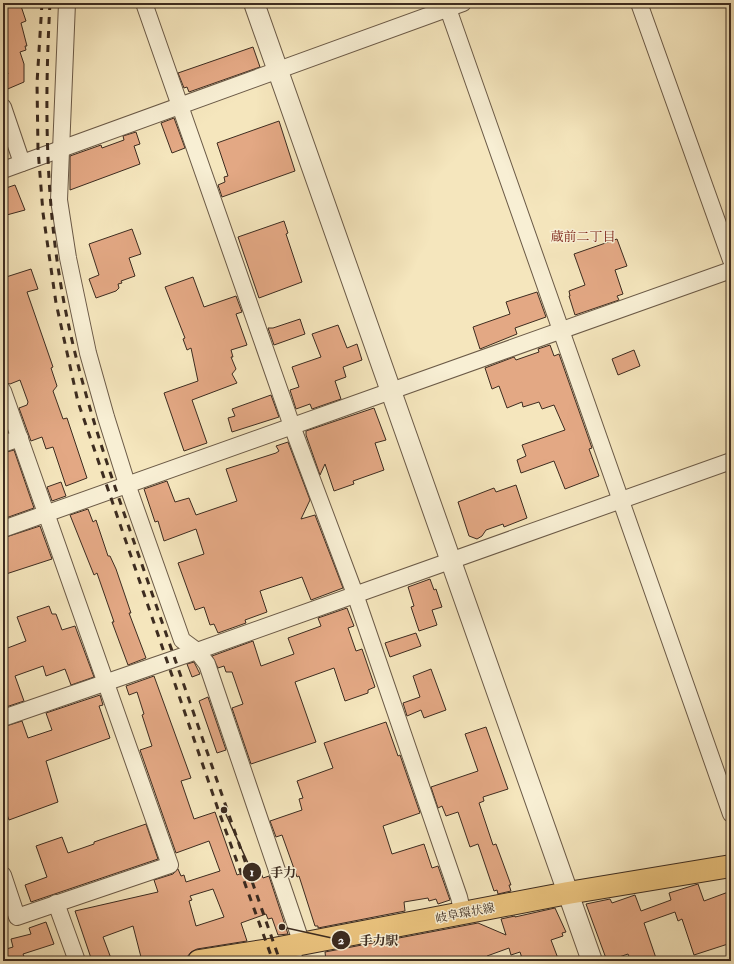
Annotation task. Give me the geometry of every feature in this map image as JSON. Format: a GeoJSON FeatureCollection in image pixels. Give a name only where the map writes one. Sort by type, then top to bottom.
{"type":"FeatureCollection","features":[{"type":"Feature","properties":{"kind":"main road","name":"岐阜環状線"},"geometry":{"type":"LineString","coordinates":[[200,961],[259,957],[568,893],[731,866]]}},
{"type":"Feature","properties":{"kind":"street"},"geometry":{"type":"LineString","coordinates":[[68,3],[60,148],[59,200],[68,258],[88,353],[127,484],[182,640],[197,651],[207,664],[296,950]]}},
{"type":"Feature","properties":{"kind":"street"},"geometry":{"type":"LineString","coordinates":[[144,3],[181,105],[292,426],[355,594],[459,897],[463,914]]}},
{"type":"Feature","properties":{"kind":"street"},"geometry":{"type":"LineString","coordinates":[[254,3],[592,961]]}},
{"type":"Feature","properties":{"kind":"street"},"geometry":{"type":"LineString","coordinates":[[639,3],[731,260]]}},
{"type":"Feature","properties":{"kind":"street"},"geometry":{"type":"LineString","coordinates":[[3,170],[452,5],[561,330],[731,814]]}},
{"type":"Feature","properties":{"kind":"street"},"geometry":{"type":"LineString","coordinates":[[3,107],[22,163]]}},
{"type":"Feature","properties":{"kind":"street"},"geometry":{"type":"LineString","coordinates":[[3,529],[731,270]]}},
{"type":"Feature","properties":{"kind":"street"},"geometry":{"type":"LineString","coordinates":[[3,391],[48,514],[170,865],[17,917],[3,875]]}},
{"type":"Feature","properties":{"kind":"street"},"geometry":{"type":"LineString","coordinates":[[3,444],[20,438]]}},
{"type":"Feature","properties":{"kind":"street"},"geometry":{"type":"LineString","coordinates":[[3,718],[106,684],[731,461]]}},
{"type":"Feature","properties":{"kind":"street"},"geometry":{"type":"LineString","coordinates":[[56,903],[77,961]]}},
{"type":"Feature","properties":{"kind":"building"},"geometry":{"type":"Polygon","coordinates":[[[3,3],[20,3],[26,21],[21,23],[27,46],[25,46],[26,50],[20,52],[24,64],[24,82],[3,91],[3,76],[8,74],[3,58],[3,3]]]}},
{"type":"Feature","properties":{"kind":"building"},"geometry":{"type":"Polygon","coordinates":[[[253,47],[260,67],[189,92],[187,87],[184,88],[178,73],[253,47]]]}},
{"type":"Feature","properties":{"kind":"building"},"geometry":{"type":"Polygon","coordinates":[[[174,118],[185,148],[172,153],[161,123],[174,118]]]}},
{"type":"Feature","properties":{"kind":"building"},"geometry":{"type":"Polygon","coordinates":[[[279,121],[295,171],[222,197],[218,185],[225,182],[224,177],[228,176],[217,143],[279,121]]]}},
{"type":"Feature","properties":{"kind":"building"},"geometry":{"type":"Polygon","coordinates":[[[136,132],[140,144],[134,146],[140,164],[70,190],[70,156],[101,145],[102,148],[124,140],[123,136],[136,132]]]}},
{"type":"Feature","properties":{"kind":"building"},"geometry":{"type":"Polygon","coordinates":[[[15,185],[25,210],[3,216],[3,189],[15,185]]]}},
{"type":"Feature","properties":{"kind":"building"},"geometry":{"type":"Polygon","coordinates":[[[284,221],[288,233],[286,234],[302,282],[259,298],[238,237],[284,221]]]}},
{"type":"Feature","properties":{"kind":"building"},"geometry":{"type":"Polygon","coordinates":[[[132,229],[141,254],[129,258],[135,276],[121,281],[122,283],[118,284],[119,288],[116,291],[96,298],[89,279],[99,275],[89,244],[132,229]]]}},
{"type":"Feature","properties":{"kind":"building"},"geometry":{"type":"Polygon","coordinates":[[[617,239],[627,266],[615,270],[623,294],[617,296],[619,300],[575,315],[569,296],[569,291],[585,285],[574,254],[617,239]]]}},
{"type":"Feature","properties":{"kind":"building"},"geometry":{"type":"Polygon","coordinates":[[[31,269],[38,289],[27,292],[53,367],[51,368],[57,386],[53,391],[63,419],[67,418],[87,478],[66,486],[53,447],[46,449],[42,437],[31,441],[19,408],[27,405],[28,402],[20,380],[10,384],[3,382],[3,278],[31,269]]]}},
{"type":"Feature","properties":{"kind":"building"},"geometry":{"type":"Polygon","coordinates":[[[193,277],[204,307],[236,296],[242,312],[236,314],[247,345],[231,350],[233,357],[231,357],[236,369],[232,374],[237,383],[192,400],[207,443],[184,451],[164,393],[198,381],[191,348],[187,350],[183,339],[185,338],[165,287],[193,277]]]}},
{"type":"Feature","properties":{"kind":"building"},"geometry":{"type":"Polygon","coordinates":[[[537,292],[546,317],[515,328],[517,334],[480,349],[473,327],[510,314],[506,302],[537,292]]]}},
{"type":"Feature","properties":{"kind":"building"},"geometry":{"type":"Polygon","coordinates":[[[300,319],[305,334],[274,345],[268,328],[273,328],[300,319]]]}},
{"type":"Feature","properties":{"kind":"building"},"geometry":{"type":"Polygon","coordinates":[[[338,325],[347,348],[357,344],[362,360],[343,367],[346,377],[335,381],[341,399],[312,409],[310,404],[296,409],[290,390],[299,387],[292,367],[321,357],[312,334],[338,325]]]}},
{"type":"Feature","properties":{"kind":"building"},"geometry":{"type":"Polygon","coordinates":[[[550,345],[554,356],[559,354],[592,448],[589,449],[599,476],[565,489],[554,461],[521,473],[517,460],[526,456],[522,445],[565,430],[554,405],[542,409],[539,402],[523,407],[522,402],[507,408],[499,386],[492,389],[485,368],[514,357],[516,360],[539,352],[538,349],[550,345]]]}},
{"type":"Feature","properties":{"kind":"building"},"geometry":{"type":"Polygon","coordinates":[[[634,350],[640,366],[618,375],[612,359],[634,350]]]}},
{"type":"Feature","properties":{"kind":"building"},"geometry":{"type":"Polygon","coordinates":[[[271,395],[279,417],[232,432],[228,418],[235,416],[232,409],[271,395]]]}},
{"type":"Feature","properties":{"kind":"building"},"geometry":{"type":"Polygon","coordinates":[[[374,408],[386,440],[375,443],[384,470],[353,481],[354,484],[334,491],[325,464],[320,475],[306,435],[306,431],[374,408]]]}},
{"type":"Feature","properties":{"kind":"building"},"geometry":{"type":"Polygon","coordinates":[[[288,442],[310,500],[301,519],[315,515],[343,588],[311,600],[302,577],[260,591],[267,612],[245,620],[246,623],[218,633],[214,624],[210,625],[204,607],[195,610],[178,563],[204,554],[196,529],[164,541],[158,521],[155,522],[144,489],[167,481],[175,502],[189,498],[196,515],[237,501],[226,469],[276,453],[279,451],[276,446],[288,442]]]}},
{"type":"Feature","properties":{"kind":"building"},"geometry":{"type":"Polygon","coordinates":[[[14,450],[34,508],[3,519],[3,453],[14,450]]]}},
{"type":"Feature","properties":{"kind":"building"},"geometry":{"type":"Polygon","coordinates":[[[61,482],[66,496],[52,501],[47,487],[61,482]]]}},
{"type":"Feature","properties":{"kind":"building"},"geometry":{"type":"Polygon","coordinates":[[[516,485],[527,518],[504,527],[503,524],[486,530],[482,536],[477,539],[469,536],[458,502],[494,488],[496,492],[516,485]]]}},
{"type":"Feature","properties":{"kind":"building"},"geometry":{"type":"Polygon","coordinates":[[[88,509],[93,522],[96,520],[108,556],[110,556],[116,569],[131,613],[129,613],[146,658],[128,665],[112,622],[114,622],[97,573],[94,575],[70,515],[88,509]]]}},
{"type":"Feature","properties":{"kind":"building"},"geometry":{"type":"Polygon","coordinates":[[[40,526],[52,559],[3,575],[3,538],[40,526]]]}},
{"type":"Feature","properties":{"kind":"building"},"geometry":{"type":"Polygon","coordinates":[[[430,579],[434,590],[436,589],[442,607],[432,610],[437,625],[419,631],[411,607],[414,606],[408,587],[430,579]]]}},
{"type":"Feature","properties":{"kind":"building"},"geometry":{"type":"Polygon","coordinates":[[[49,606],[52,614],[56,614],[62,630],[75,626],[94,677],[71,685],[65,669],[46,676],[43,666],[15,676],[24,701],[6,707],[3,700],[3,647],[5,649],[26,641],[17,617],[49,606]]]}},
{"type":"Feature","properties":{"kind":"building"},"geometry":{"type":"Polygon","coordinates":[[[347,608],[354,626],[348,628],[356,651],[362,649],[375,687],[368,690],[368,693],[345,701],[334,668],[295,682],[316,742],[251,764],[232,708],[243,704],[232,672],[226,672],[224,666],[218,668],[212,656],[253,641],[261,666],[294,654],[288,638],[321,626],[318,618],[347,608]]]}},
{"type":"Feature","properties":{"kind":"building"},"geometry":{"type":"Polygon","coordinates":[[[416,633],[421,646],[390,657],[385,643],[416,633]]]}},
{"type":"Feature","properties":{"kind":"building"},"geometry":{"type":"Polygon","coordinates":[[[194,662],[200,674],[192,677],[187,664],[194,662]]]}},
{"type":"Feature","properties":{"kind":"building"},"geometry":{"type":"Polygon","coordinates":[[[431,669],[446,710],[424,718],[421,710],[407,716],[403,703],[420,697],[413,676],[431,669]]]}},
{"type":"Feature","properties":{"kind":"building"},"geometry":{"type":"Polygon","coordinates":[[[154,676],[191,778],[181,781],[194,819],[215,812],[237,875],[259,867],[263,878],[269,876],[288,934],[278,935],[272,918],[268,919],[266,914],[241,923],[247,941],[197,949],[191,952],[187,957],[179,960],[178,957],[163,961],[142,961],[133,926],[103,937],[112,961],[92,961],[75,911],[158,892],[154,880],[173,874],[178,869],[181,876],[184,875],[186,882],[220,871],[209,841],[176,853],[140,750],[152,746],[142,715],[144,714],[137,692],[129,695],[126,686],[154,676]],[[213,889],[190,896],[192,900],[189,901],[196,926],[224,917],[213,889]]]}},
{"type":"Feature","properties":{"kind":"building"},"geometry":{"type":"Polygon","coordinates":[[[100,695],[103,705],[99,706],[110,738],[46,761],[58,802],[9,820],[3,804],[3,727],[22,721],[28,738],[52,730],[46,713],[100,695]]]}},
{"type":"Feature","properties":{"kind":"building"},"geometry":{"type":"Polygon","coordinates":[[[208,697],[226,750],[217,753],[199,701],[208,697]]]}},
{"type":"Feature","properties":{"kind":"building"},"geometry":{"type":"Polygon","coordinates":[[[386,722],[398,756],[400,755],[420,813],[383,826],[392,854],[424,844],[432,868],[438,866],[450,900],[438,904],[436,899],[429,901],[428,898],[404,902],[405,911],[318,928],[318,926],[315,926],[299,876],[297,877],[282,835],[276,837],[270,821],[302,810],[299,799],[303,798],[297,781],[333,768],[324,743],[386,722]]]}},
{"type":"Feature","properties":{"kind":"building"},"geometry":{"type":"Polygon","coordinates":[[[486,727],[508,789],[483,797],[484,801],[479,803],[493,845],[496,844],[511,885],[509,885],[511,891],[498,894],[497,890],[494,891],[478,844],[470,847],[458,812],[446,816],[442,806],[438,808],[431,787],[478,771],[465,734],[486,727]]]}},
{"type":"Feature","properties":{"kind":"building"},"geometry":{"type":"Polygon","coordinates":[[[146,824],[158,859],[31,902],[25,885],[47,877],[36,846],[62,837],[68,853],[94,844],[94,842],[146,824]]]}},
{"type":"Feature","properties":{"kind":"building"},"geometry":{"type":"Polygon","coordinates":[[[698,884],[704,901],[731,891],[731,943],[694,955],[682,919],[678,921],[675,912],[644,923],[657,961],[631,961],[628,954],[607,961],[586,904],[610,899],[612,903],[635,895],[641,911],[671,900],[669,893],[698,884]]]}},
{"type":"Feature","properties":{"kind":"building"},"geometry":{"type":"Polygon","coordinates":[[[555,908],[566,932],[562,933],[563,936],[551,940],[559,961],[523,961],[520,952],[511,955],[509,948],[487,956],[488,959],[480,961],[326,961],[325,952],[478,923],[506,935],[501,919],[555,908]]]}},
{"type":"Feature","properties":{"kind":"building"},"geometry":{"type":"Polygon","coordinates":[[[46,922],[54,944],[23,954],[26,961],[3,961],[3,950],[13,947],[11,939],[31,934],[29,928],[46,922]]]}},
{"type":"Feature","properties":{"kind":"railway"},"geometry":{"type":"LineString","coordinates":[[42,3],[37,83],[38,149],[43,213],[56,303],[78,402],[219,812],[273,961]]}},
{"type":"Feature","properties":{"kind":"railway"},"geometry":{"type":"LineString","coordinates":[[50,3],[47,69],[48,168],[58,267],[65,310],[75,353],[86,395],[112,478],[280,961]]}},
{"type":"Feature","properties":{"kind":"place","name":"手力"},"geometry":{"type":"Point","coordinates":[224,810]}},
{"type":"Feature","properties":{"kind":"place","name":"手力駅"},"geometry":{"type":"Point","coordinates":[282,927]}},
{"type":"Feature","properties":{"kind":"district","name":"蔵前二丁目"},"geometry":{"type":"Point","coordinates":[583,236]}}]}
